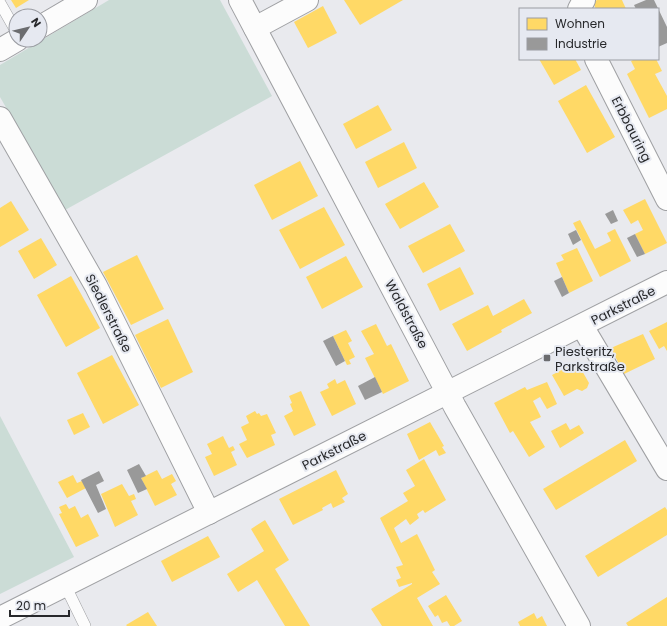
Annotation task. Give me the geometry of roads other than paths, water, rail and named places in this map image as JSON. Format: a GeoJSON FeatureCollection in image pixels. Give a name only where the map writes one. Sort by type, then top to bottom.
{"type":"FeatureCollection","features":[{"type":"Feature","properties":{"kind":"street"},"geometry":{"type":"LineString","coordinates":[[48,22],[86,0]]}},
{"type":"Feature","properties":{"kind":"street","name":"Waldstraße"},"geometry":{"type":"LineString","coordinates":[[240,0],[448,392],[579,626]]}},
{"type":"Feature","properties":{"kind":"street"},"geometry":{"type":"LineString","coordinates":[[255,28],[307,0]]}},
{"type":"Feature","properties":{"kind":"street","name":"Erbbauring"},"geometry":{"type":"LineString","coordinates":[[597,60],[667,199]]}},
{"type":"Feature","properties":{"kind":"street","name":"Siedlerstraße"},"geometry":{"type":"LineString","coordinates":[[0,118],[96,286],[209,513]]}},
{"type":"Feature","properties":{"kind":"street","name":"Parkstraße"},"geometry":{"type":"LineString","coordinates":[[0,618],[667,282]]}},
{"type":"Feature","properties":{"kind":"street"},"geometry":{"type":"LineString","coordinates":[[582,326],[667,469]]}},
{"type":"Feature","properties":{"kind":"lane"},"geometry":{"type":"LineString","coordinates":[[0,3],[8,17]]}},
{"type":"Feature","properties":{"kind":"lane"},"geometry":{"type":"LineString","coordinates":[[65,585],[85,626]]}},
{"type":"Feature","properties":{"kind":"place","name":"Piesteritz, Parkstraße"},"geometry":{"type":"Point","coordinates":[547,358]}}]}
